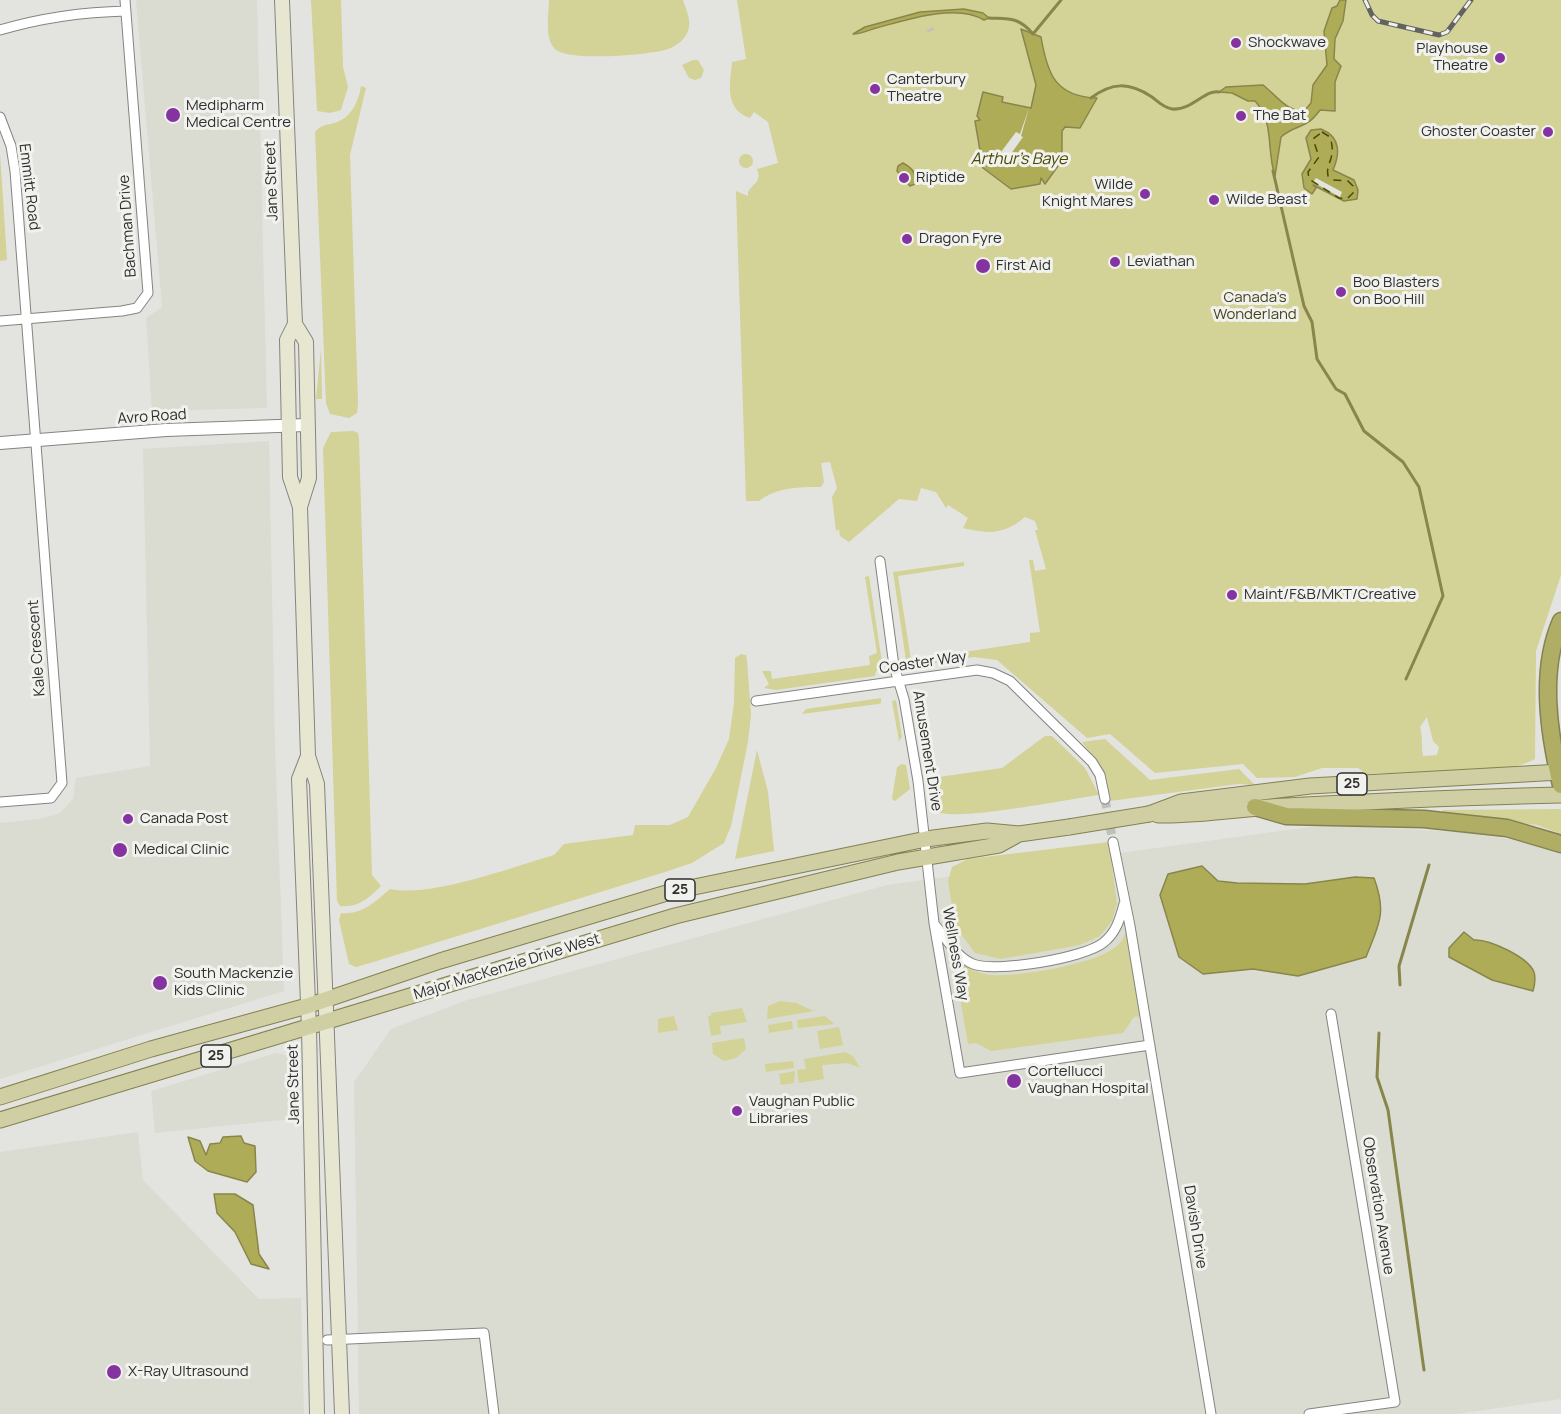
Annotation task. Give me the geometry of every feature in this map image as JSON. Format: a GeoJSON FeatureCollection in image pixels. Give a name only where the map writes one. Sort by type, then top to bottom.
{"type":"FeatureCollection","features":[{"type":"Feature","properties":{"kind":"highway"},"geometry":{"type":"LineString","coordinates":[[1560,776],[1549,708],[1548,676],[1556,632],[1561,621]]}},
{"type":"Feature","properties":{"kind":"highway"},"geometry":{"type":"LineString","coordinates":[[1255,807],[1286,816],[1424,819],[1508,828],[1561,844]]}},
{"type":"Feature","properties":{"kind":"main road","name":"Jane Street"},"geometry":{"type":"LineString","coordinates":[[282,0],[295,324],[306,342],[306,425],[309,478],[300,507]]}},
{"type":"Feature","properties":{"kind":"main road","name":"Jane Street"},"geometry":{"type":"LineString","coordinates":[[295,324],[286,340],[290,477],[300,507],[308,756],[317,784],[326,998],[333,1340],[342,1414]]}},
{"type":"Feature","properties":{"kind":"main road","name":"Jane Street"},"geometry":{"type":"LineString","coordinates":[[308,756],[299,779],[306,1006],[309,1028],[317,1414]]}},
{"type":"Feature","properties":{"kind":"main road","name":"Major MacKenzie Drive West"},"geometry":{"type":"LineString","coordinates":[[0,1097],[151,1049],[306,1006],[670,892],[926,839],[987,831],[1019,834],[1149,814],[1181,802],[1300,787],[1560,776]]}},
{"type":"Feature","properties":{"kind":"main road","name":"Major MacKenzie Drive West"},"geometry":{"type":"LineString","coordinates":[[1149,814],[1187,816],[1255,807],[1561,795]]}},
{"type":"Feature","properties":{"kind":"main road","name":"Major MacKenzie Drive West"},"geometry":{"type":"LineString","coordinates":[[0,1120],[706,908],[925,857],[999,845],[1019,834]]}},
{"type":"Feature","properties":{"kind":"street","name":"Bachman Drive"},"geometry":{"type":"LineString","coordinates":[[0,321],[122,311],[137,308],[148,293],[125,0]]}},
{"type":"Feature","properties":{"kind":"street"},"geometry":{"type":"LineString","coordinates":[[0,30],[23,23],[81,13],[126,12]]}},
{"type":"Feature","properties":{"kind":"street","name":"Emmitt Road"},"geometry":{"type":"LineString","coordinates":[[0,117],[11,146],[15,171],[36,440]]}},
{"type":"Feature","properties":{"kind":"street","name":"Avro Road"},"geometry":{"type":"LineString","coordinates":[[0,443],[166,430],[306,425]]}},
{"type":"Feature","properties":{"kind":"street","name":"Kale Crescent"},"geometry":{"type":"LineString","coordinates":[[0,802],[51,798],[62,783],[36,440]]}},
{"type":"Feature","properties":{"kind":"street","name":"Amusement Drive"},"geometry":{"type":"LineString","coordinates":[[880,561],[894,666],[900,683],[926,839]]}},
{"type":"Feature","properties":{"kind":"street","name":"Coaster Way"},"geometry":{"type":"LineString","coordinates":[[756,701],[900,683],[977,670],[993,673],[1010,681],[1092,762],[1100,775],[1105,799]]}},
{"type":"Feature","properties":{"kind":"street","name":"Wellness Way"},"geometry":{"type":"LineString","coordinates":[[926,839],[925,857],[933,923],[960,1073],[1150,1045]]}},
{"type":"Feature","properties":{"kind":"street"},"geometry":{"type":"LineString","coordinates":[[933,923],[954,950],[973,964],[995,967],[1084,954],[1104,943],[1118,927],[1124,903],[1113,842]]}},
{"type":"Feature","properties":{"kind":"street","name":"Davish Drive"},"geometry":{"type":"LineString","coordinates":[[1124,903],[1150,1045],[1210,1414]]}},
{"type":"Feature","properties":{"kind":"street","name":"Observation Avenue"},"geometry":{"type":"LineString","coordinates":[[1308,1414],[1395,1402],[1331,1014]]}},
{"type":"Feature","properties":{"kind":"street"},"geometry":{"type":"LineString","coordinates":[[333,1340],[484,1333],[494,1414]]}},
{"type":"Feature","properties":{"kind":"shaded area"},"geometry":{"type":"Polygon","coordinates":[[[136,0],[257,0],[267,408],[152,411],[146,318],[162,307],[136,0]]]}},
{"type":"Feature","properties":{"kind":"shaded area"},"geometry":{"type":"Polygon","coordinates":[[[269,441],[275,745],[284,991],[0,1079],[0,823],[39,819],[60,813],[73,799],[76,778],[150,766],[143,449],[269,441]]]}},
{"type":"Feature","properties":{"kind":"shaded area","name":"Cortellucci Vaughan Hospital"},"geometry":{"type":"Polygon","coordinates":[[[1324,825],[1459,832],[1532,842],[1561,854],[1561,1399],[1457,1414],[359,1414],[354,1082],[391,1029],[464,1001],[887,885],[1324,825]]]}},
{"type":"Feature","properties":{"kind":"shaded area"},"geometry":{"type":"Polygon","coordinates":[[[276,1053],[289,1056],[296,1064],[302,1118],[155,1133],[151,1091],[276,1053]]]}},
{"type":"Feature","properties":{"kind":"shaded area"},"geometry":{"type":"Polygon","coordinates":[[[138,1132],[143,1180],[259,1299],[301,1298],[304,1414],[0,1414],[0,1152],[138,1132]]]}},
{"type":"Feature","properties":{"kind":"green space"},"geometry":{"type":"Polygon","coordinates":[[[311,0],[341,0],[343,67],[348,87],[341,110],[330,113],[317,111],[311,0]]]}},
{"type":"Feature","properties":{"kind":"green space"},"geometry":{"type":"Polygon","coordinates":[[[549,0],[683,0],[689,27],[685,37],[677,44],[659,51],[610,56],[563,53],[555,49],[549,39],[549,0]]]}},
{"type":"Feature","properties":{"kind":"green space","name":"Canada's Wonderland"},"geometry":{"type":"Polygon","coordinates":[[[737,0],[1561,0],[1561,575],[1536,651],[1535,759],[1502,768],[1392,773],[1366,774],[1358,768],[1322,768],[1295,777],[1257,778],[1243,764],[1155,773],[1110,734],[1087,738],[997,660],[974,657],[907,667],[893,572],[964,562],[964,566],[898,576],[911,660],[1030,642],[1030,633],[1040,632],[1029,560],[1033,560],[1035,571],[1046,569],[1035,530],[1038,530],[1035,521],[1025,517],[1010,527],[996,532],[963,528],[968,518],[948,505],[946,508],[936,492],[921,488],[917,501],[899,499],[849,542],[840,536],[839,529],[836,531],[832,497],[837,488],[830,462],[821,463],[824,482],[821,487],[789,489],[773,493],[759,501],[746,501],[736,191],[748,196],[748,192],[759,177],[757,169],[778,163],[768,122],[754,112],[750,118],[742,114],[732,102],[730,87],[732,62],[746,59],[737,0]],[[1427,717],[1420,727],[1423,756],[1437,755],[1439,747],[1433,741],[1427,717]]]}},
{"type":"Feature","properties":{"kind":"green space"},"geometry":{"type":"Polygon","coordinates":[[[698,60],[704,70],[701,78],[695,80],[689,78],[682,65],[698,60]]]}},
{"type":"Feature","properties":{"kind":"green space"},"geometry":{"type":"Polygon","coordinates":[[[361,86],[366,88],[350,155],[358,403],[357,413],[349,418],[330,414],[326,403],[315,132],[323,126],[342,120],[351,112],[359,97],[361,86]]]}},
{"type":"Feature","properties":{"kind":"green space"},"geometry":{"type":"Polygon","coordinates":[[[0,153],[7,260],[0,261],[0,153]]]}},
{"type":"Feature","properties":{"kind":"green space"},"geometry":{"type":"Polygon","coordinates":[[[743,154],[749,154],[753,161],[749,168],[743,168],[739,164],[739,158],[743,154]]]}},
{"type":"Feature","properties":{"kind":"green space"},"geometry":{"type":"Polygon","coordinates":[[[321,349],[322,399],[316,399],[321,349]]]}},
{"type":"Feature","properties":{"kind":"green space"},"geometry":{"type":"Polygon","coordinates":[[[353,431],[358,433],[359,439],[372,875],[381,886],[363,901],[340,906],[337,901],[323,448],[331,432],[353,431]]]}},
{"type":"Feature","properties":{"kind":"green space"},"geometry":{"type":"Polygon","coordinates":[[[869,576],[883,669],[876,671],[875,676],[776,690],[764,688],[769,684],[762,671],[771,671],[772,679],[870,665],[869,656],[877,653],[865,577],[869,576]]]}},
{"type":"Feature","properties":{"kind":"green space"},"geometry":{"type":"Polygon","coordinates":[[[741,654],[746,655],[747,660],[751,715],[748,742],[731,826],[724,843],[692,863],[662,873],[370,963],[356,967],[349,964],[339,920],[341,913],[362,910],[390,889],[407,891],[427,889],[472,880],[554,855],[564,844],[633,835],[635,825],[670,825],[688,817],[716,768],[729,739],[734,703],[735,658],[741,654]]]}},
{"type":"Feature","properties":{"kind":"green space"},"geometry":{"type":"Polygon","coordinates":[[[881,698],[881,703],[878,704],[802,714],[806,709],[881,698]]]}},
{"type":"Feature","properties":{"kind":"green space"},"geometry":{"type":"Polygon","coordinates":[[[896,700],[902,737],[899,741],[892,701],[896,700]]]}},
{"type":"Feature","properties":{"kind":"green space"},"geometry":{"type":"Polygon","coordinates":[[[1045,736],[1052,736],[1085,768],[1099,795],[988,812],[947,814],[937,811],[932,778],[1002,768],[1045,736]]]}},
{"type":"Feature","properties":{"kind":"green space"},"geometry":{"type":"Polygon","coordinates":[[[1105,739],[1150,780],[1239,769],[1255,785],[1238,784],[1110,801],[1102,769],[1082,742],[1105,739]]]}},
{"type":"Feature","properties":{"kind":"green space"},"geometry":{"type":"Polygon","coordinates":[[[757,750],[768,792],[774,851],[735,859],[757,750]]]}},
{"type":"Feature","properties":{"kind":"green space"},"geometry":{"type":"Polygon","coordinates":[[[902,764],[906,765],[910,789],[895,801],[892,799],[897,767],[902,764]]]}},
{"type":"Feature","properties":{"kind":"green space"},"geometry":{"type":"Polygon","coordinates":[[[1561,809],[1561,834],[1537,825],[1443,814],[1443,810],[1561,809]]]}},
{"type":"Feature","properties":{"kind":"green space"},"geometry":{"type":"Polygon","coordinates":[[[1109,842],[1117,904],[1112,921],[1100,936],[1080,945],[1001,959],[975,953],[955,926],[948,881],[952,867],[968,859],[1109,842]]]}},
{"type":"Feature","properties":{"kind":"green space"},"geometry":{"type":"Polygon","coordinates":[[[1127,931],[1142,1016],[1134,1017],[1123,1033],[991,1051],[976,1043],[968,1044],[953,958],[981,973],[1019,974],[1057,968],[1093,958],[1118,945],[1127,931]]]}},
{"type":"Feature","properties":{"kind":"green space"},"geometry":{"type":"Polygon","coordinates":[[[780,1001],[796,1003],[814,1011],[767,1019],[768,1006],[780,1001]]]}},
{"type":"Feature","properties":{"kind":"green space"},"geometry":{"type":"Polygon","coordinates":[[[742,1008],[747,1022],[720,1026],[721,1034],[711,1036],[708,1016],[711,1016],[711,1013],[742,1008]]]}},
{"type":"Feature","properties":{"kind":"green space"},"geometry":{"type":"Polygon","coordinates":[[[674,1016],[678,1030],[658,1033],[658,1019],[674,1016]]]}},
{"type":"Feature","properties":{"kind":"green space"},"geometry":{"type":"Polygon","coordinates":[[[825,1016],[834,1024],[798,1028],[797,1020],[825,1016]]]}},
{"type":"Feature","properties":{"kind":"green space"},"geometry":{"type":"Polygon","coordinates":[[[792,1021],[793,1029],[769,1033],[768,1025],[792,1021]]]}},
{"type":"Feature","properties":{"kind":"green space"},"geometry":{"type":"Polygon","coordinates":[[[839,1027],[843,1045],[820,1049],[817,1031],[839,1027]]]}},
{"type":"Feature","properties":{"kind":"green space"},"geometry":{"type":"Polygon","coordinates":[[[744,1038],[746,1049],[736,1058],[724,1061],[713,1054],[712,1043],[744,1038]]]}},
{"type":"Feature","properties":{"kind":"green space"},"geometry":{"type":"Polygon","coordinates":[[[845,1052],[853,1056],[860,1068],[847,1063],[822,1065],[824,1079],[799,1083],[797,1070],[806,1069],[804,1059],[845,1052]]]}},
{"type":"Feature","properties":{"kind":"green space"},"geometry":{"type":"Polygon","coordinates":[[[793,1061],[794,1068],[766,1072],[765,1064],[793,1061]]]}},
{"type":"Feature","properties":{"kind":"green space"},"geometry":{"type":"Polygon","coordinates":[[[795,1071],[794,1083],[781,1085],[779,1074],[795,1071]]]}},
{"type":"Feature","properties":{"kind":"water"},"geometry":{"type":"Polygon","coordinates":[[[1340,0],[1346,0],[1343,21],[1335,39],[1334,59],[1341,66],[1335,82],[1335,111],[1320,110],[1310,121],[1281,137],[1275,176],[1268,127],[1261,109],[1255,101],[1248,101],[1232,93],[1219,92],[1226,87],[1263,85],[1287,106],[1305,110],[1311,103],[1313,85],[1327,65],[1324,31],[1332,8],[1337,6],[1340,0]]]}},
{"type":"Feature","properties":{"kind":"water"},"geometry":{"type":"Polygon","coordinates":[[[964,9],[983,13],[989,18],[984,20],[973,15],[945,13],[853,34],[865,27],[920,12],[964,9]]]}},
{"type":"Feature","properties":{"kind":"water","name":"Arthur’s Baye"},"geometry":{"type":"Polygon","coordinates":[[[1021,29],[1041,37],[1050,72],[1062,88],[1083,97],[1097,98],[1080,128],[1065,127],[1062,131],[1062,151],[1051,163],[1058,166],[1045,184],[1041,178],[1040,184],[1011,189],[983,168],[975,121],[980,120],[977,116],[983,92],[1003,97],[1002,102],[1031,108],[1036,85],[1021,29]]]}},
{"type":"Feature","properties":{"kind":"water"},"geometry":{"type":"Polygon","coordinates":[[[1321,129],[1328,132],[1337,146],[1337,158],[1333,170],[1354,180],[1358,190],[1357,199],[1344,201],[1313,185],[1316,188],[1312,194],[1304,188],[1302,174],[1311,159],[1306,138],[1311,130],[1321,129]]]}},
{"type":"Feature","properties":{"kind":"water"},"geometry":{"type":"Polygon","coordinates":[[[903,163],[913,171],[915,184],[910,186],[897,171],[898,166],[903,163]]]}},
{"type":"Feature","properties":{"kind":"water"},"geometry":{"type":"Polygon","coordinates":[[[1202,866],[1218,881],[1237,883],[1305,884],[1355,877],[1374,878],[1381,910],[1375,936],[1366,957],[1298,976],[1253,969],[1203,974],[1179,957],[1160,895],[1168,874],[1202,866]]]}},
{"type":"Feature","properties":{"kind":"water"},"geometry":{"type":"Polygon","coordinates":[[[1464,932],[1474,940],[1489,942],[1516,955],[1530,966],[1534,972],[1533,991],[1492,980],[1449,957],[1449,948],[1464,932]]]}},
{"type":"Feature","properties":{"kind":"water"},"geometry":{"type":"Polygon","coordinates":[[[241,1136],[244,1143],[255,1146],[256,1172],[247,1182],[208,1171],[195,1161],[188,1137],[200,1141],[206,1155],[210,1144],[220,1143],[223,1137],[241,1136]]]}},
{"type":"Feature","properties":{"kind":"water"},"geometry":{"type":"Polygon","coordinates":[[[214,1194],[235,1194],[253,1205],[259,1254],[269,1269],[251,1264],[235,1232],[217,1213],[214,1194]]]}},
{"type":"Feature","properties":{"kind":"pier"},"geometry":{"type":"Polygon","coordinates":[[[1029,108],[1021,136],[1023,137],[1008,158],[1001,152],[1016,132],[1020,134],[1029,108]]]}},
{"type":"Feature","properties":{"kind":"pier"},"geometry":{"type":"Polygon","coordinates":[[[1316,178],[1342,192],[1340,197],[1313,182],[1316,178]]]}},
{"type":"Feature","properties":{"kind":"waterway"},"geometry":{"type":"LineString","coordinates":[[989,18],[1018,22],[1033,34],[1061,0]]}},
{"type":"Feature","properties":{"kind":"waterway"},"geometry":{"type":"LineString","coordinates":[[1091,98],[1106,89],[1121,86],[1144,92],[1166,107],[1179,109],[1209,94],[1219,92]]}},
{"type":"Feature","properties":{"kind":"waterway"},"geometry":{"type":"LineString","coordinates":[[1273,171],[1304,306],[1312,322],[1317,359],[1336,389],[1345,394],[1364,431],[1403,462],[1419,487],[1443,596],[1406,679]]}},
{"type":"Feature","properties":{"kind":"waterway"},"geometry":{"type":"LineString","coordinates":[[1400,985],[1399,966],[1429,865]]}},
{"type":"Feature","properties":{"kind":"waterway"},"geometry":{"type":"LineString","coordinates":[[1379,1033],[1377,1077],[1388,1110],[1424,1370]]}},
{"type":"Feature","properties":{"kind":"ferry route"},"geometry":{"type":"LineString","coordinates":[[1322,132],[1330,137],[1332,144],[1328,176],[1333,180],[1348,181],[1353,186],[1353,193],[1347,199],[1339,198],[1309,179],[1308,172],[1319,157],[1313,139],[1322,132]]}},
{"type":"Feature","properties":{"kind":"tunnel"},"geometry":{"type":"LineString","coordinates":[[1105,799],[1113,842]]}},
{"type":"Feature","properties":{"kind":"railway"},"geometry":{"type":"LineString","coordinates":[[1365,0],[1372,15],[1378,21],[1439,35],[1447,32],[1471,0]]}},
{"type":"Feature","properties":{"kind":"place","name":"Shockwave"},"geometry":{"type":"Point","coordinates":[1236,43]}},
{"type":"Feature","properties":{"kind":"place","name":"Playhouse Theatre"},"geometry":{"type":"Point","coordinates":[1500,58]}},
{"type":"Feature","properties":{"kind":"place","name":"Canterbury Theatre"},"geometry":{"type":"Point","coordinates":[875,89]}},
{"type":"Feature","properties":{"kind":"place","name":"Medipharm Medical Centre"},"geometry":{"type":"Point","coordinates":[173,115]}},
{"type":"Feature","properties":{"kind":"place","name":"The Bat"},"geometry":{"type":"Point","coordinates":[1241,116]}},
{"type":"Feature","properties":{"kind":"place","name":"Ghoster Coaster"},"geometry":{"type":"Point","coordinates":[1548,132]}},
{"type":"Feature","properties":{"kind":"place","name":"Riptide"},"geometry":{"type":"Point","coordinates":[904,178]}},
{"type":"Feature","properties":{"kind":"place","name":"Wilde Knight Mares"},"geometry":{"type":"Point","coordinates":[1145,194]}},
{"type":"Feature","properties":{"kind":"place","name":"Wilde Beast"},"geometry":{"type":"Point","coordinates":[1214,200]}},
{"type":"Feature","properties":{"kind":"place","name":"Dragon Fyre"},"geometry":{"type":"Point","coordinates":[907,239]}},
{"type":"Feature","properties":{"kind":"place","name":"Leviathan"},"geometry":{"type":"Point","coordinates":[1115,262]}},
{"type":"Feature","properties":{"kind":"place","name":"First Aid"},"geometry":{"type":"Point","coordinates":[983,266]}},
{"type":"Feature","properties":{"kind":"place","name":"Boo Blasters on Boo Hill"},"geometry":{"type":"Point","coordinates":[1341,292]}},
{"type":"Feature","properties":{"kind":"place","name":"Maint/F&B/MKT/Creative"},"geometry":{"type":"Point","coordinates":[1232,595]}},
{"type":"Feature","properties":{"kind":"place","name":"Canada Post"},"geometry":{"type":"Point","coordinates":[128,819]}},
{"type":"Feature","properties":{"kind":"place","name":"Medical Clinic"},"geometry":{"type":"Point","coordinates":[120,850]}},
{"type":"Feature","properties":{"kind":"place","name":"South Mackenzie Kids Clinic"},"geometry":{"type":"Point","coordinates":[160,983]}},
{"type":"Feature","properties":{"kind":"place","name":"Cortellucci Vaughan Hospital"},"geometry":{"type":"Point","coordinates":[1014,1081]}},
{"type":"Feature","properties":{"kind":"place","name":"Vaughan Public Libraries"},"geometry":{"type":"Point","coordinates":[737,1111]}},
{"type":"Feature","properties":{"kind":"place","name":"X-Ray Ultrasound"},"geometry":{"type":"Point","coordinates":[114,1372]}}]}
